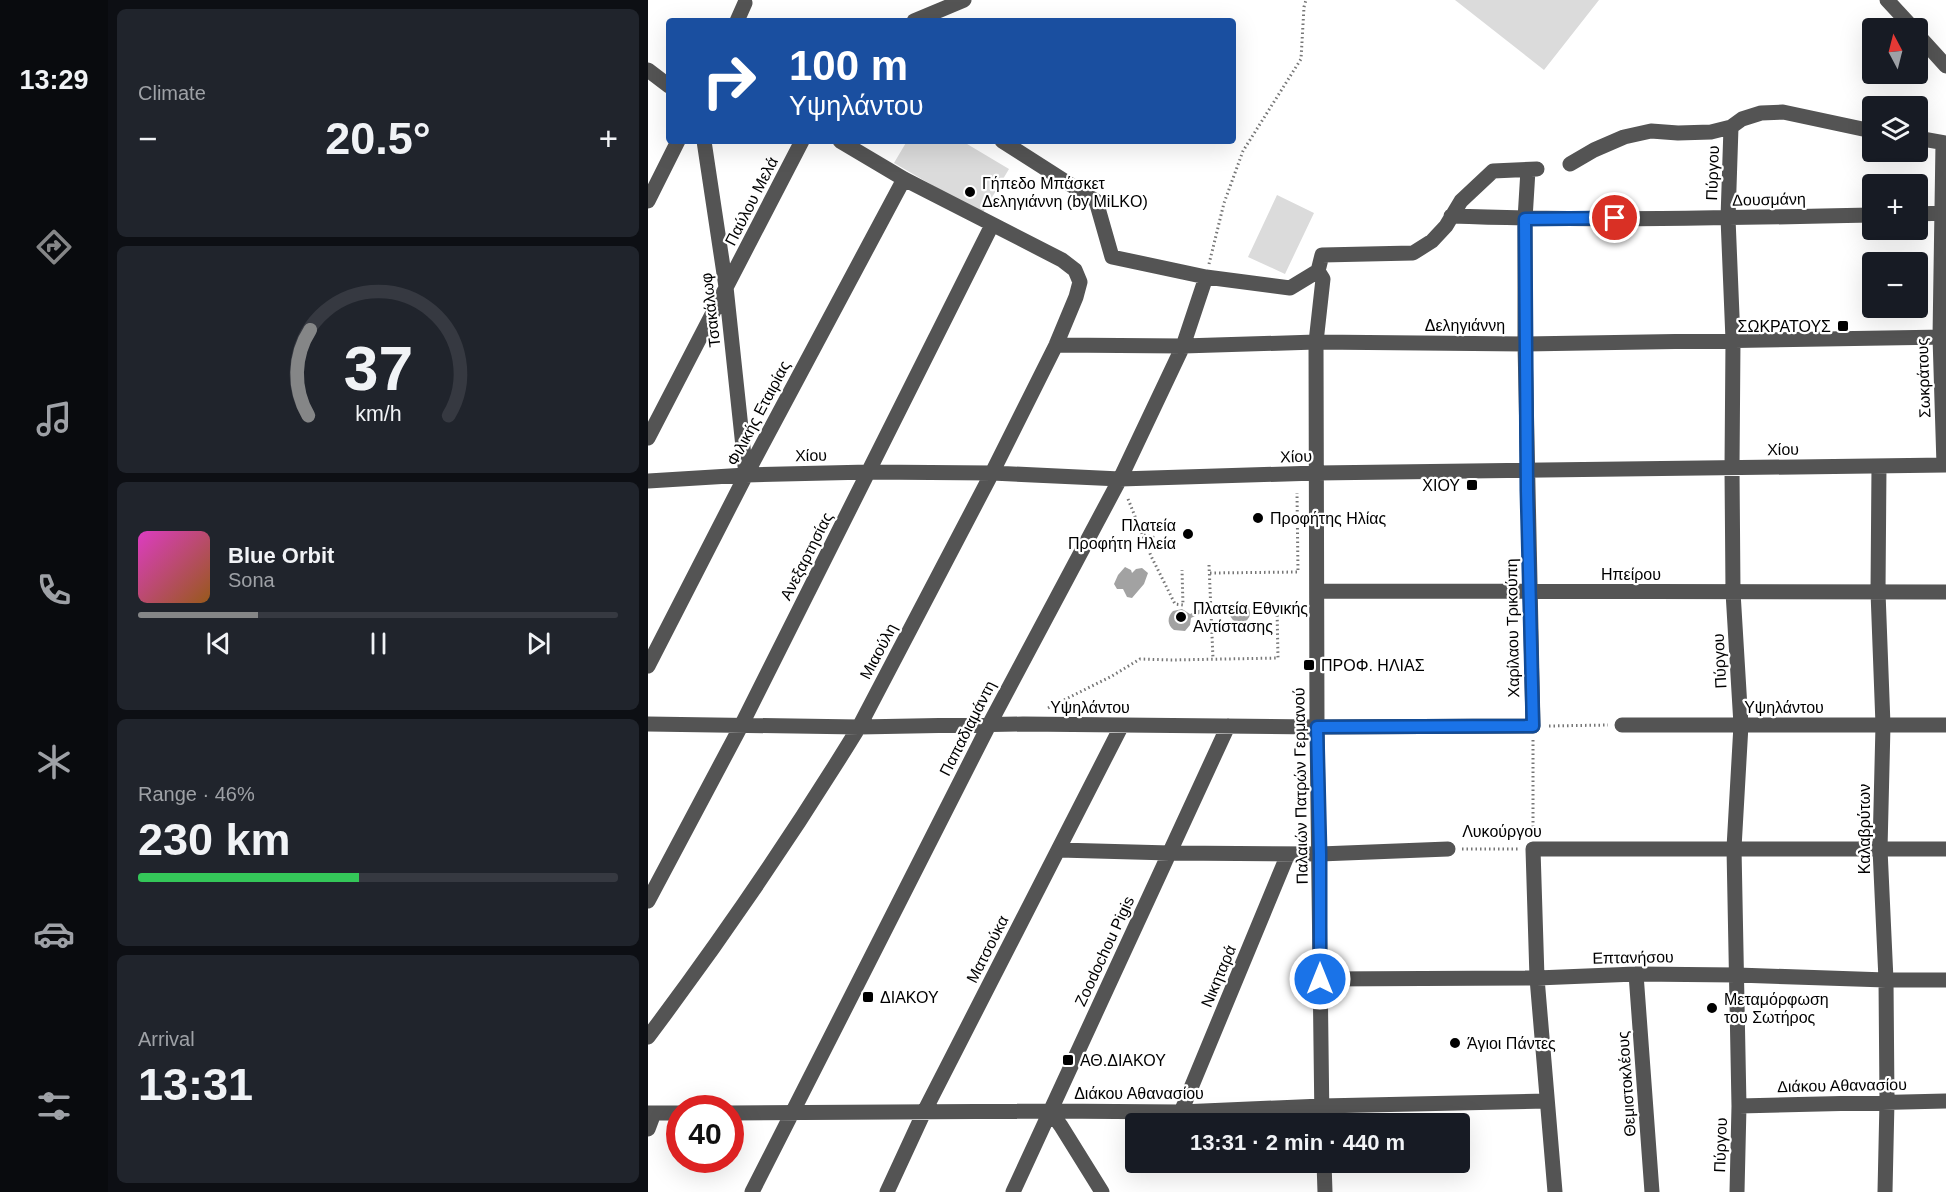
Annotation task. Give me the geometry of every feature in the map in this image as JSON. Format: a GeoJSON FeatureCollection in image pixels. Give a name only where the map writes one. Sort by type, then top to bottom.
{"type":"FeatureCollection","features":[{"type":"Feature","properties":{"kind":"street"},"geometry":{"type":"LineString","coordinates":[[921,18],[964,0]]}},
{"type":"Feature","properties":{"kind":"street"},"geometry":{"type":"LineString","coordinates":[[1887,0],[1903,18]]}},
{"type":"Feature","properties":{"kind":"street"},"geometry":{"type":"LineString","coordinates":[[738,18],[745,3]]}},
{"type":"Feature","properties":{"kind":"street"},"geometry":{"type":"LineString","coordinates":[[1928,46],[1946,66]]}},
{"type":"Feature","properties":{"kind":"street"},"geometry":{"type":"LineString","coordinates":[[648,70],[666,84]]}},
{"type":"Feature","properties":{"kind":"street"},"geometry":{"type":"LineString","coordinates":[[1570,164],[1623,137],[1651,131],[1711,132],[1731,127],[1742,118],[1761,113],[1784,112],[1862,128]]}},
{"type":"Feature","properties":{"kind":"street","name":"Πύργου"},"geometry":{"type":"LineString","coordinates":[[1731,127],[1728,218],[1733,339],[1733,592],[1741,725],[1734,849],[1739,1106],[1737,1192]]}},
{"type":"Feature","properties":{"kind":"street"},"geometry":{"type":"LineString","coordinates":[[1928,140],[1945,143]]}},
{"type":"Feature","properties":{"kind":"street","name":"Σωκράτους"},"geometry":{"type":"LineString","coordinates":[[1945,143],[1943,213],[1945,465]]}},
{"type":"Feature","properties":{"kind":"street"},"geometry":{"type":"LineString","coordinates":[[648,201],[676,144]]}},
{"type":"Feature","properties":{"kind":"street","name":"Τσακάλωφ"},"geometry":{"type":"LineString","coordinates":[[704,144],[726,287],[746,475]]}},
{"type":"Feature","properties":{"kind":"street","name":"Παύλου Μελά"},"geometry":{"type":"LineString","coordinates":[[648,438],[800,144]]}},
{"type":"Feature","properties":{"kind":"street"},"geometry":{"type":"LineString","coordinates":[[1007,144],[1096,201],[1112,257],[1206,277],[1290,288],[1318,271],[1322,255],[1413,253],[1432,242],[1446,226],[1451,216]]}},
{"type":"Feature","properties":{"kind":"street"},"geometry":{"type":"LineString","coordinates":[[863,148],[904,179],[992,225]]}},
{"type":"Feature","properties":{"kind":"street","name":"Χαρίλαου Τρικούπη"},"geometry":{"type":"LineString","coordinates":[[1451,216],[1461,201],[1493,171],[1533,170],[1525,219],[1527,471],[1533,726]]}},
{"type":"Feature","properties":{"kind":"street","name":"Φιλικής Εταιρίας"},"geometry":{"type":"LineString","coordinates":[[648,666],[746,475],[904,179]]}},
{"type":"Feature","properties":{"kind":"street"},"geometry":{"type":"LineString","coordinates":[[1928,214],[1943,213]]}},
{"type":"Feature","properties":{"kind":"street","name":"Δουσμάνη"},"geometry":{"type":"LineString","coordinates":[[1451,216],[1525,219],[1862,215]]}},
{"type":"Feature","properties":{"kind":"street","name":"Μιαούλη"},"geometry":{"type":"LineString","coordinates":[[648,1037],[734,916],[859,727],[1056,345],[1080,282],[1074,270],[1062,260],[992,225]]}},
{"type":"Feature","properties":{"kind":"street","name":"Ανεξαρτησίας"},"geometry":{"type":"LineString","coordinates":[[648,901],[741,726],[992,225]]}},
{"type":"Feature","properties":{"kind":"street","name":"Παλαιών Πατρών Γερμανού"},"geometry":{"type":"LineString","coordinates":[[1318,271],[1323,279],[1316,342],[1317,727],[1322,1113]]}},
{"type":"Feature","properties":{"kind":"street","name":"Παπαδιαμάντη"},"geometry":{"type":"LineString","coordinates":[[752,1192],[989,724],[1120,479],[1183,346],[1206,277]]}},
{"type":"Feature","properties":{"kind":"street","name":"Δεληγιάννη"},"geometry":{"type":"LineString","coordinates":[[1056,345],[1183,346],[1316,342],[1525,344],[1943,337]]}},
{"type":"Feature","properties":{"kind":"street","name":"Χίου"},"geometry":{"type":"LineString","coordinates":[[648,481],[746,475],[869,472],[992,473],[1120,479],[1317,473],[1945,465]]}},
{"type":"Feature","properties":{"kind":"street","name":"Καλαβρύτων"},"geometry":{"type":"LineString","coordinates":[[1879,466],[1878,592],[1883,725],[1880,849],[1886,980],[1887,1101],[1884,1192]]}},
{"type":"Feature","properties":{"kind":"street","name":"Ηπείρου"},"geometry":{"type":"LineString","coordinates":[[1317,591],[1946,592]]}},
{"type":"Feature","properties":{"kind":"street","name":"Υψηλάντου"},"geometry":{"type":"LineString","coordinates":[[648,724],[859,727],[989,724],[1533,726]]}},
{"type":"Feature","properties":{"kind":"street","name":"Υψηλάντου"},"geometry":{"type":"LineString","coordinates":[[1622,725],[1946,724]]}},
{"type":"Feature","properties":{"kind":"street","name":"Ματσούκα"},"geometry":{"type":"LineString","coordinates":[[887,1192],[924,1112],[1122,725]]}},
{"type":"Feature","properties":{"kind":"street","name":"Zoodochou Pigis"},"geometry":{"type":"LineString","coordinates":[[1013,1192],[1228,726]]}},
{"type":"Feature","properties":{"kind":"street","name":"Λυκούργου"},"geometry":{"type":"LineString","coordinates":[[1059,850],[1320,854],[1448,849]]}},
{"type":"Feature","properties":{"kind":"street"},"geometry":{"type":"LineString","coordinates":[[1533,849],[1537,978],[1555,1192]]}},
{"type":"Feature","properties":{"kind":"street","name":"Λυκούργου"},"geometry":{"type":"LineString","coordinates":[[1533,849],[1946,849]]}},
{"type":"Feature","properties":{"kind":"street","name":"Νικηταρά"},"geometry":{"type":"LineString","coordinates":[[1181,1112],[1288,854]]}},
{"type":"Feature","properties":{"kind":"street","name":"Επτανήσου"},"geometry":{"type":"LineString","coordinates":[[1320,979],[1537,978],[1636,974],[1946,980]]}},
{"type":"Feature","properties":{"kind":"street","name":"Θεμιστοκλέους"},"geometry":{"type":"LineString","coordinates":[[1636,974],[1652,1192]]}},
{"type":"Feature","properties":{"kind":"street","name":"Διάκου Αθανασίου"},"geometry":{"type":"LineString","coordinates":[[744,1113],[1181,1112],[1547,1101]]}},
{"type":"Feature","properties":{"kind":"street","name":"Διάκου Αθανασίου"},"geometry":{"type":"LineString","coordinates":[[1739,1106],[1946,1101]]}},
{"type":"Feature","properties":{"kind":"street"},"geometry":{"type":"LineString","coordinates":[[1050,1111],[1102,1192]]}},
{"type":"Feature","properties":{"kind":"street"},"geometry":{"type":"LineString","coordinates":[[648,1129],[651,1113]]}},
{"type":"Feature","properties":{"kind":"street"},"geometry":{"type":"LineString","coordinates":[[1324,1173],[1324,1192]]}},
{"type":"Feature","properties":{"kind":"path"},"geometry":{"type":"LineString","coordinates":[[1206,277],[1224,203],[1243,151],[1301,59],[1306,0]]}},
{"type":"Feature","properties":{"kind":"path"},"geometry":{"type":"LineString","coordinates":[[1210,573],[1298,572],[1297,493]]}},
{"type":"Feature","properties":{"kind":"path"},"geometry":{"type":"LineString","coordinates":[[1127,498],[1175,604],[1183,604],[1182,570]]}},
{"type":"Feature","properties":{"kind":"path"},"geometry":{"type":"LineString","coordinates":[[1142,535],[1156,538]]}},
{"type":"Feature","properties":{"kind":"path"},"geometry":{"type":"LineString","coordinates":[[1209,565],[1213,659]]}},
{"type":"Feature","properties":{"kind":"path"},"geometry":{"type":"LineString","coordinates":[[1023,724],[1031,716],[1112,676],[1140,659],[1278,658],[1277,608]]}},
{"type":"Feature","properties":{"kind":"path"},"geometry":{"type":"LineString","coordinates":[[1533,849],[1533,726],[1622,725]]}},
{"type":"Feature","properties":{"kind":"path","name":"Λυκούργου"},"geometry":{"type":"LineString","coordinates":[[1448,849],[1533,849]]}},
{"type":"Feature","properties":{"kind":"shaded area"},"geometry":{"type":"Polygon","coordinates":[[[1455,0],[1599,0],[1544,70],[1455,0]]]}},
{"type":"Feature","properties":{"kind":"shaded area","name":"Γήπεδο Μπάσκετ Δεληγιάννη (by MiLKO)"},"geometry":{"type":"Polygon","coordinates":[[[905,144],[967,144],[1009,169],[982,214],[894,163],[905,144]]]}},
{"type":"Feature","properties":{"kind":"shaded area"},"geometry":{"type":"Polygon","coordinates":[[[1277,195],[1314,213],[1285,274],[1248,257],[1277,195]]]}},
{"type":"Feature","properties":{"kind":"shaded area"},"geometry":{"type":"Polygon","coordinates":[[[1125,567],[1132,573],[1142,568],[1148,573],[1144,584],[1132,598],[1127,597],[1123,589],[1117,589],[1114,584],[1125,567]]]}},
{"type":"Feature","properties":{"kind":"shaded area"},"geometry":{"type":"Polygon","coordinates":[[[1240,603],[1247,606],[1250,613],[1247,620],[1240,623],[1233,620],[1230,613],[1233,606],[1240,603]]]}},
{"type":"Feature","properties":{"kind":"shaded area"},"geometry":{"type":"Polygon","coordinates":[[[1205,607],[1205,611],[1191,618],[1190,625],[1185,631],[1174,630],[1170,626],[1169,618],[1173,611],[1182,609],[1190,614],[1205,607]]]}},
{"type":"Feature","properties":{"kind":"place","name":"Γήπεδο Μπάσκετ Δεληγιάννη (by MiLKO)"},"geometry":{"type":"Point","coordinates":[970,192]}},
{"type":"Feature","properties":{"kind":"place","name":"ΣΩΚΡΑΤΟΥΣ"},"geometry":{"type":"Point","coordinates":[1843,326]}},
{"type":"Feature","properties":{"kind":"place","name":"ΧΙΟΥ"},"geometry":{"type":"Point","coordinates":[1472,485]}},
{"type":"Feature","properties":{"kind":"place","name":"Προφήτης Ηλίας"},"geometry":{"type":"Point","coordinates":[1258,518]}},
{"type":"Feature","properties":{"kind":"place","name":"Πλατεία Προφήτη Ηλεία"},"geometry":{"type":"Point","coordinates":[1188,534]}},
{"type":"Feature","properties":{"kind":"place","name":"Πλατεία Εθνικής Αντίστασης"},"geometry":{"type":"Point","coordinates":[1181,617]}},
{"type":"Feature","properties":{"kind":"place","name":"ΠΡΟΦ. ΗΛΙΑΣ"},"geometry":{"type":"Point","coordinates":[1309,665]}},
{"type":"Feature","properties":{"kind":"place","name":"ΔΙΑΚΟΥ"},"geometry":{"type":"Point","coordinates":[868,997]}},
{"type":"Feature","properties":{"kind":"place","name":"Μεταμόρφωση του Σωτήρος"},"geometry":{"type":"Point","coordinates":[1712,1008]}},
{"type":"Feature","properties":{"kind":"place","name":"Άγιοι Πάντες"},"geometry":{"type":"Point","coordinates":[1455,1043]}},
{"type":"Feature","properties":{"kind":"place","name":"ΑΘ.ΔΙΑΚΟΥ"},"geometry":{"type":"Point","coordinates":[1068,1060]}},
{"type":"Feature","properties":{"kind":"route"},"geometry":{"type":"LineString","coordinates":[[1320,979],[1317,727],[1533,726],[1527,491],[1525,219],[1615,218]]}}]}
